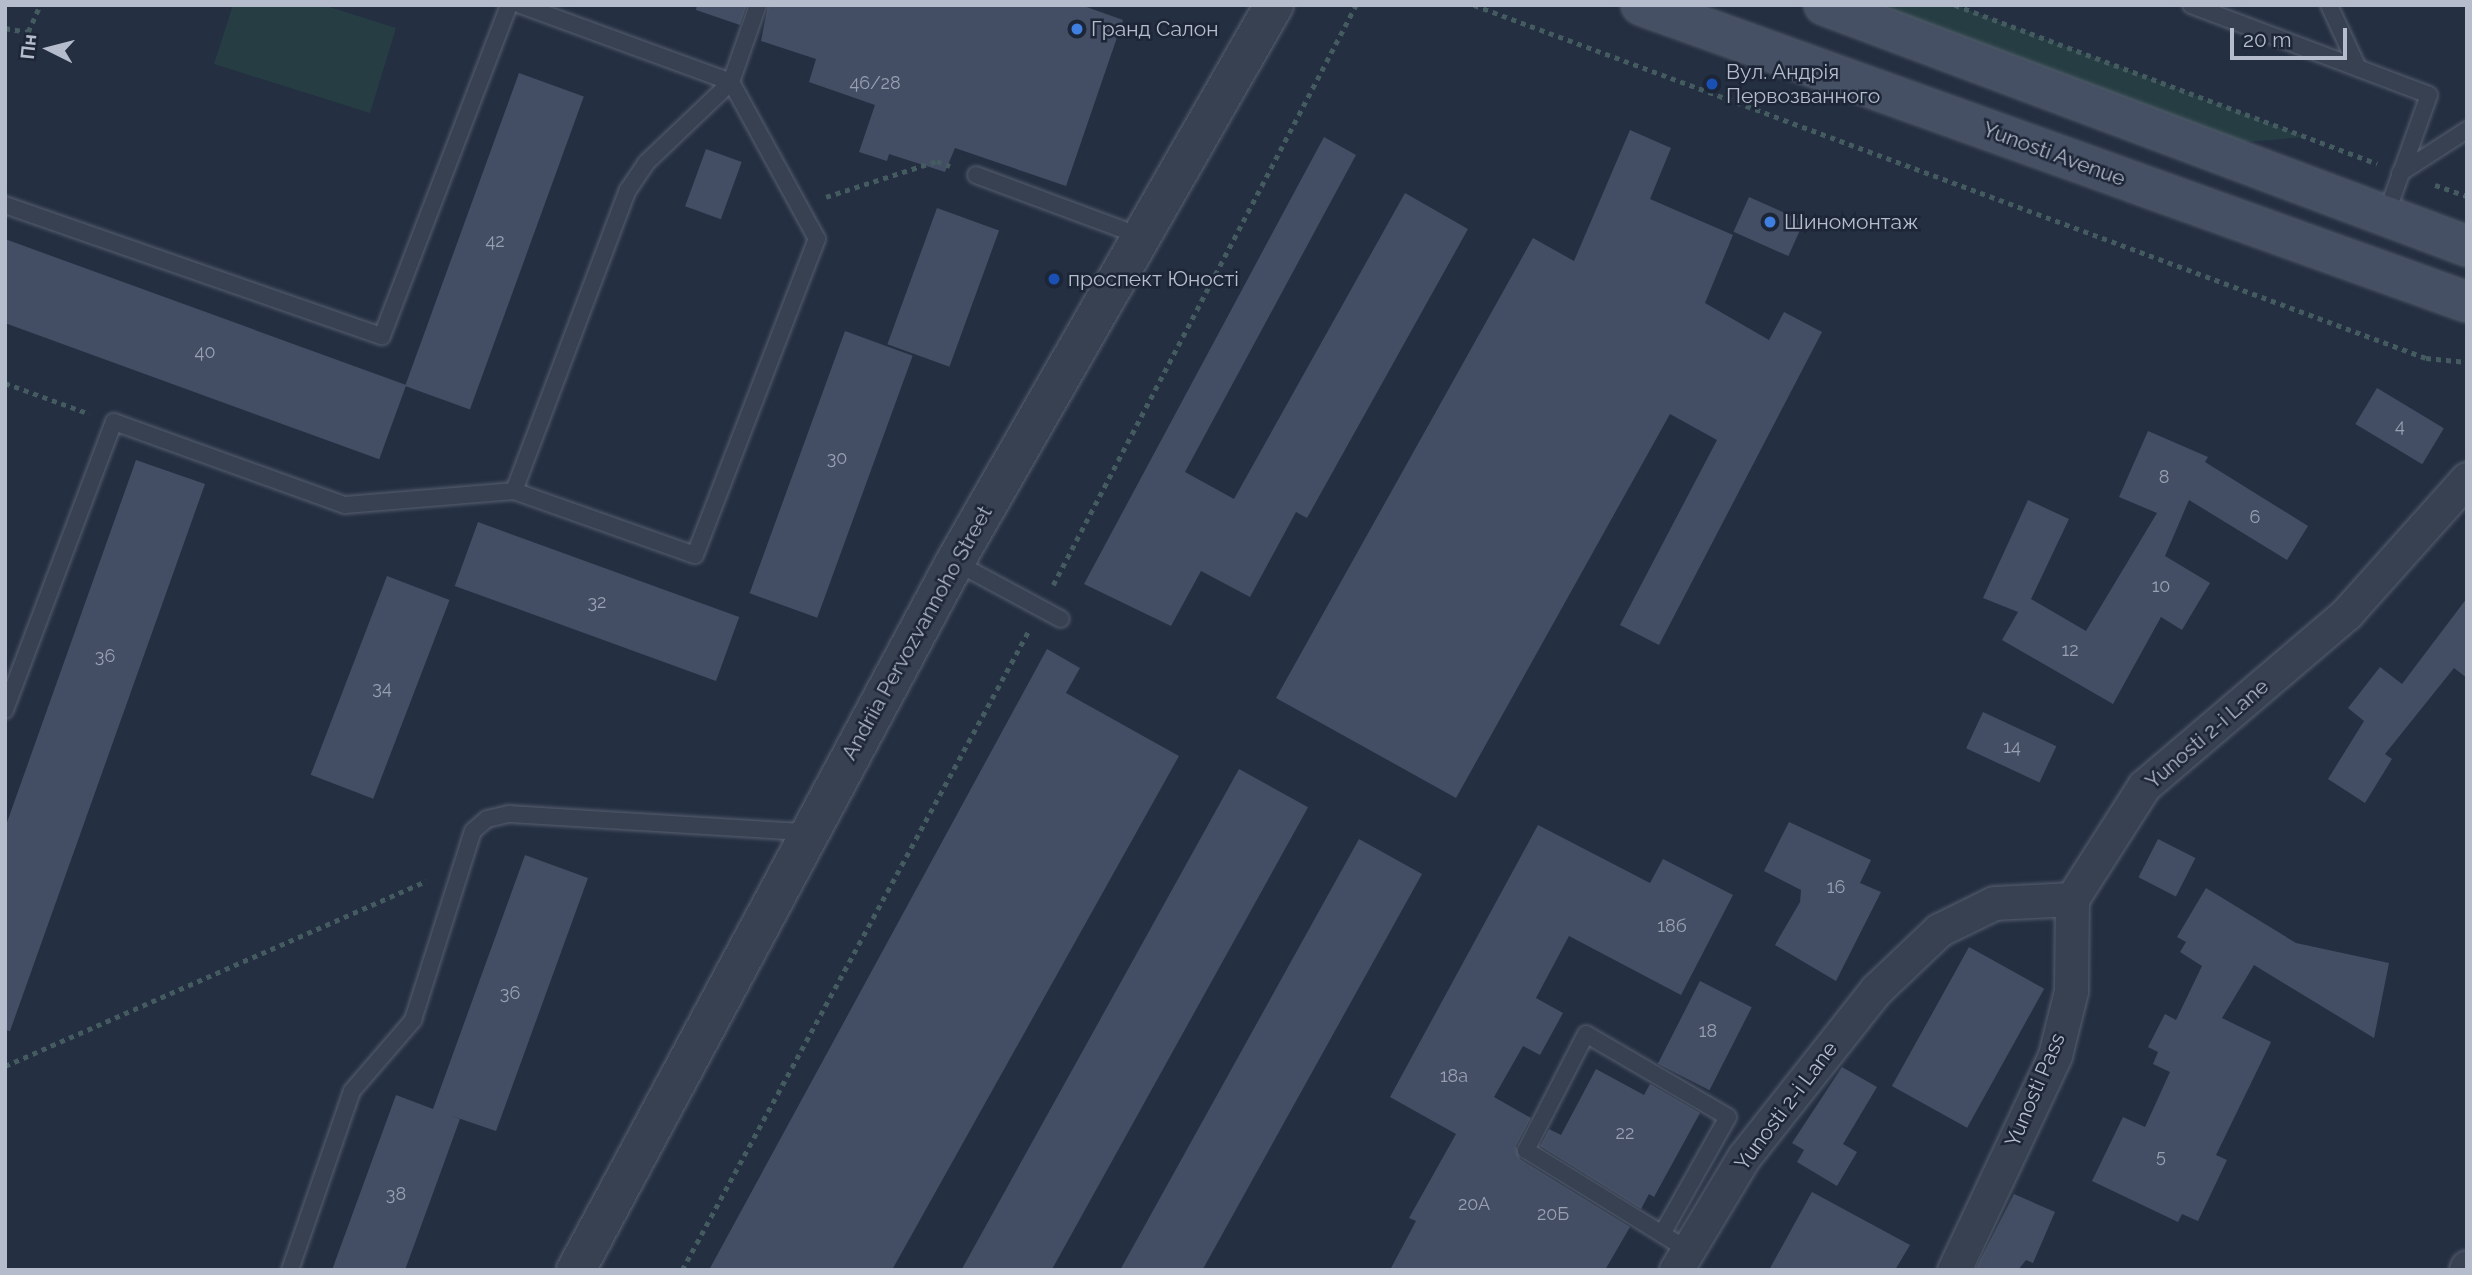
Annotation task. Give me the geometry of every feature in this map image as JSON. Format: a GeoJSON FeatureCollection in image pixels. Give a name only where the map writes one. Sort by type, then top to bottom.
{"type":"FeatureCollection","features":[{"type":"Feature","properties":{"kind":"main road","name":"Yunosti Avenue"},"geometry":{"type":"LineString","coordinates":[[1641,5],[2467,302]]}},
{"type":"Feature","properties":{"kind":"main road"},"geometry":{"type":"LineString","coordinates":[[1824,5],[2467,246]]}},
{"type":"Feature","properties":{"kind":"street","name":"Andriia Pervozvannoho Street"},"geometry":{"type":"LineString","coordinates":[[576,1270],[806,832],[955,562],[1274,5]]}},
{"type":"Feature","properties":{"kind":"street","name":"Yunosti 2-i Lane"},"geometry":{"type":"LineString","coordinates":[[1675,1251],[1744,1157],[1876,990],[1939,930],[1994,903],[2073,899],[2144,786],[2347,613],[2467,479]]}},
{"type":"Feature","properties":{"kind":"street","name":"Yunosti Pass"},"geometry":{"type":"LineString","coordinates":[[1954,1270],[2055,1055],[2071,991],[2073,899]]}},
{"type":"Feature","properties":{"kind":"lane"},"geometry":{"type":"LineString","coordinates":[[5,205],[382,336],[509,5]]}},
{"type":"Feature","properties":{"kind":"lane"},"geometry":{"type":"LineString","coordinates":[[5,710],[11,679],[114,422],[345,505],[514,491],[695,555],[817,239],[802,205],[732,82],[521,5]]}},
{"type":"Feature","properties":{"kind":"lane"},"geometry":{"type":"LineString","coordinates":[[514,491],[628,190],[646,163],[732,82],[758,5]]}},
{"type":"Feature","properties":{"kind":"lane"},"geometry":{"type":"LineString","coordinates":[[2191,5],[2429,95],[2386,215]]}},
{"type":"Feature","properties":{"kind":"lane"},"geometry":{"type":"LineString","coordinates":[[2329,5],[2358,68]]}},
{"type":"Feature","properties":{"kind":"lane"},"geometry":{"type":"LineString","coordinates":[[2400,173],[2467,130]]}},
{"type":"Feature","properties":{"kind":"lane"},"geometry":{"type":"LineString","coordinates":[[976,175],[1140,236]]}},
{"type":"Feature","properties":{"kind":"lane"},"geometry":{"type":"LineString","coordinates":[[955,562],[1061,619]]}},
{"type":"Feature","properties":{"kind":"lane"},"geometry":{"type":"LineString","coordinates":[[289,1270],[352,1091],[413,1020],[473,831],[487,819],[509,814],[806,832]]}},
{"type":"Feature","properties":{"kind":"lane"},"geometry":{"type":"LineString","coordinates":[[1586,1034],[1728,1117],[1675,1251],[1526,1150],[1586,1034]]}},
{"type":"Feature","properties":{"kind":"path"},"geometry":{"type":"LineString","coordinates":[[5,28],[28,32],[40,5]]}},
{"type":"Feature","properties":{"kind":"path"},"geometry":{"type":"LineString","coordinates":[[682,1270],[1041,608],[1356,5]]}},
{"type":"Feature","properties":{"kind":"path"},"geometry":{"type":"LineString","coordinates":[[1474,5],[2426,358],[2467,362]]}},
{"type":"Feature","properties":{"kind":"path"},"geometry":{"type":"LineString","coordinates":[[1955,5],[2467,196]]}},
{"type":"Feature","properties":{"kind":"path"},"geometry":{"type":"LineString","coordinates":[[802,205],[937,161],[976,175]]}},
{"type":"Feature","properties":{"kind":"path"},"geometry":{"type":"LineString","coordinates":[[5,383],[114,422]]}},
{"type":"Feature","properties":{"kind":"path"},"geometry":{"type":"LineString","coordinates":[[5,1066],[463,865]]}},
{"type":"Feature","properties":{"kind":"green space"},"geometry":{"type":"Polygon","coordinates":[[[233,5],[323,5],[396,28],[370,113],[214,64],[233,5]]]}},
{"type":"Feature","properties":{"kind":"green space"},"geometry":{"type":"Polygon","coordinates":[[[1824,5],[1955,5],[2305,137],[2199,146],[1824,5]]]}},
{"type":"Feature","properties":{"kind":"building"},"geometry":{"type":"Polygon","coordinates":[[[697,5],[747,5],[740,25],[696,10],[697,5]]]}},
{"type":"Feature","properties":{"kind":"building"},"geometry":{"type":"Polygon","coordinates":[[[768,5],[1081,5],[1123,20],[1066,186],[955,148],[945,172],[889,154],[887,161],[859,152],[875,105],[809,82],[816,59],[761,41],[768,5]]]}},
{"type":"Feature","properties":{"kind":"building"},"geometry":{"type":"Polygon","coordinates":[[[519,73],[584,97],[470,410],[405,386],[519,73]]]}},
{"type":"Feature","properties":{"kind":"building"},"geometry":{"type":"Polygon","coordinates":[[[1630,130],[1671,148],[1650,199],[1733,235],[1705,303],[1769,340],[1784,312],[1822,332],[1659,645],[1620,625],[1717,440],[1670,414],[1456,798],[1276,698],[1533,238],[1574,261],[1630,130]]]}},
{"type":"Feature","properties":{"kind":"building"},"geometry":{"type":"Polygon","coordinates":[[[1324,137],[1356,155],[1185,472],[1234,499],[1405,193],[1468,229],[1307,518],[1296,512],[1250,597],[1201,571],[1171,626],[1084,584],[1324,137]]]}},
{"type":"Feature","properties":{"kind":"building"},"geometry":{"type":"Polygon","coordinates":[[[706,149],[742,162],[721,219],[685,206],[706,149]]]}},
{"type":"Feature","properties":{"kind":"building"},"geometry":{"type":"Polygon","coordinates":[[[1749,197],[1804,221],[1788,256],[1734,232],[1749,197]]]}},
{"type":"Feature","properties":{"kind":"building"},"geometry":{"type":"Polygon","coordinates":[[[937,208],[999,231],[949,367],[887,344],[937,208]]]}},
{"type":"Feature","properties":{"kind":"building"},"geometry":{"type":"Polygon","coordinates":[[[5,239],[406,385],[379,459],[5,323],[5,239]]]}},
{"type":"Feature","properties":{"kind":"building"},"geometry":{"type":"Polygon","coordinates":[[[845,331],[913,356],[817,618],[750,593],[845,331]]]}},
{"type":"Feature","properties":{"kind":"building"},"geometry":{"type":"Polygon","coordinates":[[[2377,388],[2444,428],[2422,464],[2355,424],[2377,388]]]}},
{"type":"Feature","properties":{"kind":"building"},"geometry":{"type":"Polygon","coordinates":[[[2148,431],[2208,457],[2205,462],[2308,526],[2287,560],[2189,500],[2165,556],[2210,583],[2182,630],[2161,617],[2113,704],[2002,640],[2018,612],[1983,598],[2028,500],[2069,519],[2031,599],[2086,631],[2157,513],[2119,497],[2148,431]]]}},
{"type":"Feature","properties":{"kind":"building"},"geometry":{"type":"Polygon","coordinates":[[[136,460],[205,484],[10,1031],[5,1030],[5,828],[136,460]]]}},
{"type":"Feature","properties":{"kind":"building"},"geometry":{"type":"Polygon","coordinates":[[[478,522],[739,617],[716,681],[455,586],[478,522]]]}},
{"type":"Feature","properties":{"kind":"building"},"geometry":{"type":"Polygon","coordinates":[[[387,576],[450,600],[373,799],[311,775],[387,576]]]}},
{"type":"Feature","properties":{"kind":"building"},"geometry":{"type":"Polygon","coordinates":[[[2467,598],[2467,678],[2454,668],[2385,754],[2392,759],[2365,803],[2328,779],[2364,721],[2348,708],[2380,667],[2402,684],[2467,598]]]}},
{"type":"Feature","properties":{"kind":"building"},"geometry":{"type":"Polygon","coordinates":[[[1047,649],[1080,668],[1066,693],[1179,756],[892,1270],[709,1270],[1047,649]]]}},
{"type":"Feature","properties":{"kind":"building"},"geometry":{"type":"Polygon","coordinates":[[[1983,712],[2056,746],[2040,782],[1966,748],[1983,712]]]}},
{"type":"Feature","properties":{"kind":"building"},"geometry":{"type":"Polygon","coordinates":[[[1239,769],[1308,807],[1052,1270],[961,1270],[1239,769]]]}},
{"type":"Feature","properties":{"kind":"building"},"geometry":{"type":"Polygon","coordinates":[[[1789,822],[1871,860],[1860,883],[1881,892],[1836,981],[1775,945],[1800,902],[1801,890],[1764,871],[1789,822]]]}},
{"type":"Feature","properties":{"kind":"building"},"geometry":{"type":"Polygon","coordinates":[[[1538,825],[1650,883],[1663,859],[1733,895],[1681,995],[1569,936],[1536,998],[1563,1013],[1540,1055],[1523,1046],[1494,1097],[1531,1118],[1516,1146],[1520,1159],[1630,1227],[1605,1270],[1390,1270],[1416,1221],[1409,1218],[1456,1134],[1390,1097],[1538,825]]]}},
{"type":"Feature","properties":{"kind":"building"},"geometry":{"type":"Polygon","coordinates":[[[1359,839],[1422,874],[1202,1270],[1120,1270],[1359,839]]]}},
{"type":"Feature","properties":{"kind":"building"},"geometry":{"type":"Polygon","coordinates":[[[2158,839],[2195,858],[2176,896],[2138,877],[2158,839]]]}},
{"type":"Feature","properties":{"kind":"building"},"geometry":{"type":"Polygon","coordinates":[[[525,855],[588,878],[496,1131],[449,1115],[460,1119],[405,1270],[332,1270],[396,1095],[433,1109],[525,855]]]}},
{"type":"Feature","properties":{"kind":"building"},"geometry":{"type":"Polygon","coordinates":[[[2206,888],[2296,943],[2389,963],[2374,1038],[2254,965],[2222,1018],[2271,1042],[2216,1155],[2227,1160],[2198,1221],[2182,1214],[2178,1222],[2092,1181],[2123,1117],[2145,1127],[2170,1072],[2153,1064],[2158,1052],[2148,1047],[2165,1014],[2176,1020],[2202,966],[2180,952],[2186,942],[2177,937],[2206,888]]]}},
{"type":"Feature","properties":{"kind":"building"},"geometry":{"type":"Polygon","coordinates":[[[1969,947],[2044,989],[1967,1128],[1892,1086],[1969,947]]]}},
{"type":"Feature","properties":{"kind":"building"},"geometry":{"type":"Polygon","coordinates":[[[1700,981],[1752,1007],[1709,1090],[1658,1064],[1700,981]]]}},
{"type":"Feature","properties":{"kind":"building"},"geometry":{"type":"Polygon","coordinates":[[[1842,1067],[1877,1087],[1843,1144],[1857,1152],[1837,1186],[1797,1162],[1804,1150],[1792,1143],[1842,1067]]]}},
{"type":"Feature","properties":{"kind":"building"},"geometry":{"type":"Polygon","coordinates":[[[1596,1069],[1644,1095],[1650,1084],[1700,1113],[1654,1197],[1649,1194],[1641,1209],[1540,1146],[1549,1129],[1561,1135],[1596,1069]]]}},
{"type":"Feature","properties":{"kind":"building"},"geometry":{"type":"Polygon","coordinates":[[[1812,1192],[1910,1245],[1895,1270],[1769,1270],[1812,1192]]]}},
{"type":"Feature","properties":{"kind":"building"},"geometry":{"type":"Polygon","coordinates":[[[2014,1194],[2055,1212],[2033,1263],[2026,1260],[2018,1270],[1975,1270],[2014,1194]]]}},
{"type":"Feature","properties":{"kind":"place","name":"Гранд Салон"},"geometry":{"type":"Point","coordinates":[1077,29]}},
{"type":"Feature","properties":{"kind":"place","name":"Вул. Андрія Первозванного"},"geometry":{"type":"Point","coordinates":[1712,84]}},
{"type":"Feature","properties":{"kind":"place","name":"Шиномонтаж"},"geometry":{"type":"Point","coordinates":[1770,222]}},
{"type":"Feature","properties":{"kind":"place","name":"проспект Юності"},"geometry":{"type":"Point","coordinates":[1054,279]}}]}
